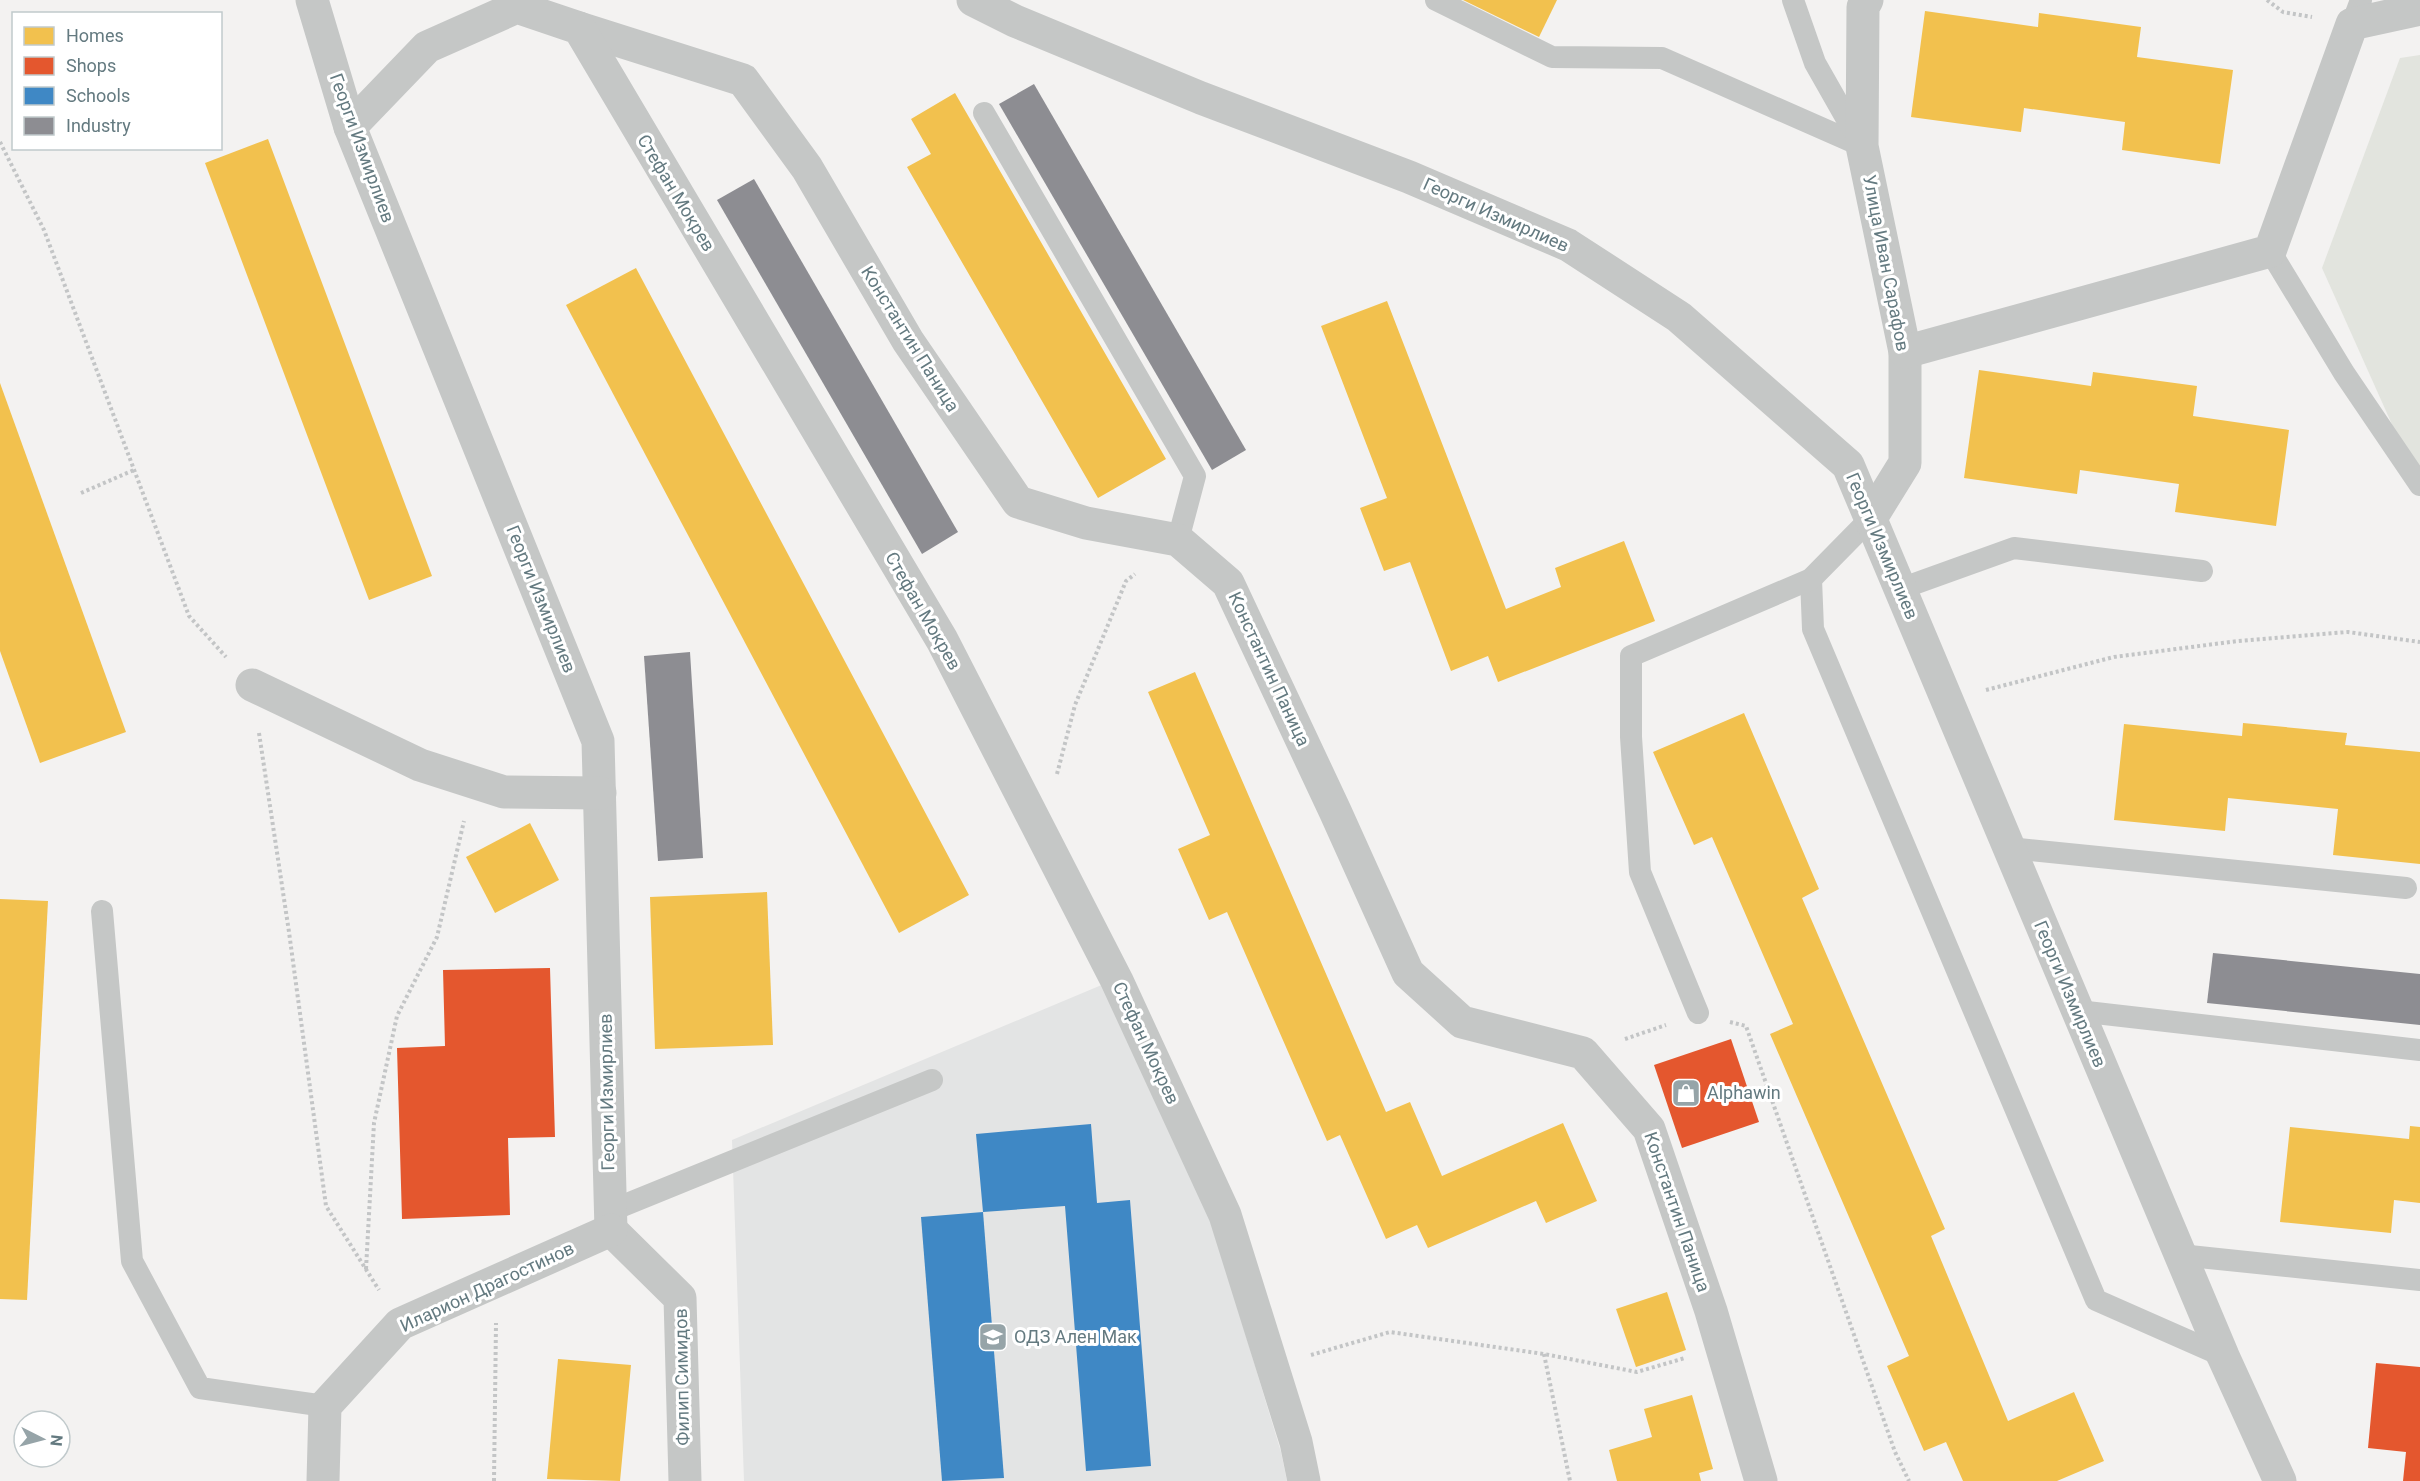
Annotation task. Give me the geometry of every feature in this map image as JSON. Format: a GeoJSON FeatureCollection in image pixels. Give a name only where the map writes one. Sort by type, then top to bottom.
{"type":"FeatureCollection","features":[{"type":"Feature","properties":{"kind":"street","name":"Георги Измирлиев"},"geometry":{"type":"LineString","coordinates":[[312,0],[350,127],[598,741],[610,1221]]}},
{"type":"Feature","properties":{"kind":"street","name":"Георги Измирлиев"},"geometry":{"type":"LineString","coordinates":[[973,0],[1015,21],[1201,98],[1409,177],[1568,245],[1678,317],[1848,465],[2180,1255],[2280,1481]]}},
{"type":"Feature","properties":{"kind":"street","name":"Улица Иван Сарафов"},"geometry":{"type":"LineString","coordinates":[[1867,0],[1863,7],[1862,146],[1905,352],[1905,464],[1871,518]]}},
{"type":"Feature","properties":{"kind":"street"},"geometry":{"type":"LineString","coordinates":[[350,127],[427,47],[517,7],[579,28]]}},
{"type":"Feature","properties":{"kind":"street"},"geometry":{"type":"LineString","coordinates":[[1905,352],[2270,251],[2357,12],[2420,9]]}},
{"type":"Feature","properties":{"kind":"street","name":"Константин Паница"},"geometry":{"type":"LineString","coordinates":[[579,28],[742,80],[807,168],[908,341],[1018,502],[1086,523],[1178,540],[1228,583],[1408,973],[1462,1022],[1583,1053],[1649,1129],[1712,1311],[1761,1481]]}},
{"type":"Feature","properties":{"kind":"street","name":"Стефан Мокрев"},"geometry":{"type":"LineString","coordinates":[[579,28],[942,640],[1117,981],[1225,1215],[1296,1442],[1304,1481]]}},
{"type":"Feature","properties":{"kind":"street"},"geometry":{"type":"LineString","coordinates":[[252,685],[420,765],[504,792],[600,793]]}},
{"type":"Feature","properties":{"kind":"street","name":"Иларион Драгостинов"},"geometry":{"type":"LineString","coordinates":[[325,1406],[400,1323],[497,1281],[610,1221]]}},
{"type":"Feature","properties":{"kind":"street","name":"Филип Симидов"},"geometry":{"type":"LineString","coordinates":[[610,1221],[680,1298],[685,1481]]}},
{"type":"Feature","properties":{"kind":"street"},"geometry":{"type":"LineString","coordinates":[[323,1481],[325,1406]]}},
{"type":"Feature","properties":{"kind":"lane"},"geometry":{"type":"LineString","coordinates":[[1436,0],[1552,57],[1662,58],[1862,146]]}},
{"type":"Feature","properties":{"kind":"lane"},"geometry":{"type":"LineString","coordinates":[[1793,0],[1815,63],[1862,146]]}},
{"type":"Feature","properties":{"kind":"lane"},"geometry":{"type":"LineString","coordinates":[[984,112],[1195,476],[1178,540]]}},
{"type":"Feature","properties":{"kind":"lane"},"geometry":{"type":"LineString","coordinates":[[2270,251],[2344,373],[2420,485]]}},
{"type":"Feature","properties":{"kind":"lane"},"geometry":{"type":"LineString","coordinates":[[1698,1013],[1640,872],[1631,737],[1631,656],[1811,579],[1871,518]]}},
{"type":"Feature","properties":{"kind":"lane"},"geometry":{"type":"LineString","coordinates":[[1900,589],[2014,548],[2202,571]]}},
{"type":"Feature","properties":{"kind":"lane"},"geometry":{"type":"LineString","coordinates":[[1811,579],[1814,629],[2096,1300],[2223,1356]]}},
{"type":"Feature","properties":{"kind":"lane"},"geometry":{"type":"LineString","coordinates":[[2009,848],[2406,888]]}},
{"type":"Feature","properties":{"kind":"lane"},"geometry":{"type":"LineString","coordinates":[[102,911],[132,1261],[200,1388],[325,1406]]}},
{"type":"Feature","properties":{"kind":"lane"},"geometry":{"type":"LineString","coordinates":[[2078,1011],[2420,1050]]}},
{"type":"Feature","properties":{"kind":"lane"},"geometry":{"type":"LineString","coordinates":[[610,1221],[932,1080]]}},
{"type":"Feature","properties":{"kind":"lane"},"geometry":{"type":"LineString","coordinates":[[2180,1255],[2420,1280]]}},
{"type":"Feature","properties":{"kind":"path"},"geometry":{"type":"LineString","coordinates":[[2267,0],[2283,12],[2357,12]]}},
{"type":"Feature","properties":{"kind":"path"},"geometry":{"type":"LineString","coordinates":[[0,142],[44,230],[189,616],[252,685],[289,932],[326,1206],[400,1323]]}},
{"type":"Feature","properties":{"kind":"path"},"geometry":{"type":"LineString","coordinates":[[81,493],[134,470]]}},
{"type":"Feature","properties":{"kind":"path"},"geometry":{"type":"LineString","coordinates":[[1041,833],[1075,705],[1126,581],[1178,540]]}},
{"type":"Feature","properties":{"kind":"path"},"geometry":{"type":"LineString","coordinates":[[1947,700],[2114,657],[2238,641],[2348,632],[2420,642]]}},
{"type":"Feature","properties":{"kind":"path"},"geometry":{"type":"LineString","coordinates":[[366,1270],[374,1122],[397,1016],[437,937],[473,782]]}},
{"type":"Feature","properties":{"kind":"path"},"geometry":{"type":"LineString","coordinates":[[1583,1053],[1698,1013],[1746,1026],[1895,1452],[1909,1481]]}},
{"type":"Feature","properties":{"kind":"path"},"geometry":{"type":"LineString","coordinates":[[494,1481],[497,1281]]}},
{"type":"Feature","properties":{"kind":"path"},"geometry":{"type":"LineString","coordinates":[[1273,1366],[1390,1332],[1544,1354],[1637,1372],[1722,1348]]}},
{"type":"Feature","properties":{"kind":"path"},"geometry":{"type":"LineString","coordinates":[[1544,1354],[1570,1481]]}},
{"type":"Feature","properties":{"kind":"shaded area"},"geometry":{"type":"Polygon","coordinates":[[[2420,55],[2420,487],[2322,268],[2400,58],[2420,55]]]}},
{"type":"Feature","properties":{"kind":"shaded area","name":"ОДЗ Ален Мак"},"geometry":{"type":"Polygon","coordinates":[[[1104,984],[1212,1223],[1281,1452],[1287,1481],[744,1481],[732,1140],[1104,984]]]}},
{"type":"Feature","properties":{"kind":"building: Homes"},"geometry":{"type":"Polygon","coordinates":[[[1463,0],[1557,0],[1539,37],[1463,0]]]}},
{"type":"Feature","properties":{"kind":"building: Homes"},"geometry":{"type":"Polygon","coordinates":[[[1925,11],[2038,27],[2039,13],[2141,27],[2137,57],[2233,70],[2220,164],[2122,150],[2125,122],[2024,108],[2021,132],[1911,117],[1925,11]]]}},
{"type":"Feature","properties":{"kind":"building: Homes"},"geometry":{"type":"Polygon","coordinates":[[[955,93],[1166,459],[1098,498],[907,167],[931,154],[911,119],[955,93]]]}},
{"type":"Feature","properties":{"kind":"building: Homes"},"geometry":{"type":"Polygon","coordinates":[[[268,139],[432,576],[369,600],[205,163],[268,139]]]}},
{"type":"Feature","properties":{"kind":"building: Homes"},"geometry":{"type":"Polygon","coordinates":[[[636,268],[969,895],[899,933],[566,305],[636,268]]]}},
{"type":"Feature","properties":{"kind":"building: Homes"},"geometry":{"type":"Polygon","coordinates":[[[1387,301],[1506,609],[1561,587],[1555,568],[1624,541],[1655,621],[1498,682],[1488,656],[1451,671],[1410,562],[1384,571],[1360,508],[1387,498],[1321,326],[1387,301]]]}},
{"type":"Feature","properties":{"kind":"building: Homes"},"geometry":{"type":"Polygon","coordinates":[[[1979,370],[2091,386],[2093,372],[2197,386],[2193,416],[2289,430],[2276,526],[2175,512],[2179,484],[2080,470],[2077,494],[1964,478],[1979,370]]]}},
{"type":"Feature","properties":{"kind":"building: Homes"},"geometry":{"type":"Polygon","coordinates":[[[0,383],[126,732],[40,763],[0,651],[0,383]]]}},
{"type":"Feature","properties":{"kind":"building: Homes"},"geometry":{"type":"Polygon","coordinates":[[[1195,672],[1386,1112],[1410,1102],[1442,1176],[1563,1123],[1597,1201],[1546,1223],[1536,1201],[1428,1248],[1417,1225],[1386,1239],[1340,1135],[1327,1141],[1227,912],[1209,920],[1178,849],[1210,835],[1148,692],[1195,672]]]}},
{"type":"Feature","properties":{"kind":"building: Homes"},"geometry":{"type":"Polygon","coordinates":[[[1744,713],[1819,889],[1802,898],[1945,1229],[1931,1236],[2008,1421],[2074,1392],[2104,1461],[2057,1481],[1963,1481],[1946,1442],[1924,1451],[1887,1366],[1909,1356],[1770,1034],[1793,1024],[1712,837],[1694,845],[1653,752],[1744,713]]]}},
{"type":"Feature","properties":{"kind":"building: Homes"},"geometry":{"type":"Polygon","coordinates":[[[2243,723],[2347,733],[2345,745],[2420,752],[2420,864],[2333,855],[2338,809],[2228,798],[2225,831],[2114,820],[2124,724],[2242,736],[2243,723]]]}},
{"type":"Feature","properties":{"kind":"building: Homes"},"geometry":{"type":"Polygon","coordinates":[[[530,823],[559,880],[495,913],[466,857],[530,823]]]}},
{"type":"Feature","properties":{"kind":"building: Homes"},"geometry":{"type":"Polygon","coordinates":[[[767,892],[773,1045],[655,1049],[650,897],[767,892]]]}},
{"type":"Feature","properties":{"kind":"building: Homes"},"geometry":{"type":"Polygon","coordinates":[[[0,899],[48,901],[27,1300],[0,1299],[0,899]]]}},
{"type":"Feature","properties":{"kind":"building: Homes"},"geometry":{"type":"Polygon","coordinates":[[[2410,1126],[2420,1127],[2420,1203],[2394,1200],[2391,1233],[2280,1222],[2290,1127],[2409,1139],[2410,1126]]]}},
{"type":"Feature","properties":{"kind":"building: Homes"},"geometry":{"type":"Polygon","coordinates":[[[1667,1292],[1686,1350],[1636,1367],[1616,1309],[1667,1292]]]}},
{"type":"Feature","properties":{"kind":"building: Homes"},"geometry":{"type":"Polygon","coordinates":[[[558,1359],[631,1365],[620,1481],[547,1479],[558,1359]]]}},
{"type":"Feature","properties":{"kind":"building: Homes"},"geometry":{"type":"Polygon","coordinates":[[[1692,1395],[1713,1469],[1699,1473],[1701,1481],[1617,1481],[1609,1450],[1652,1437],[1644,1409],[1692,1395]]]}},
{"type":"Feature","properties":{"kind":"building: Shops"},"geometry":{"type":"Polygon","coordinates":[[[550,968],[555,1137],[508,1138],[510,1215],[402,1219],[397,1048],[445,1046],[443,970],[550,968]]]}},
{"type":"Feature","properties":{"kind":"building: Shops"},"geometry":{"type":"Polygon","coordinates":[[[1731,1039],[1759,1122],[1682,1148],[1654,1065],[1731,1039]]]}},
{"type":"Feature","properties":{"kind":"building: Shops"},"geometry":{"type":"Polygon","coordinates":[[[2376,1363],[2420,1367],[2420,1481],[2403,1481],[2406,1452],[2368,1448],[2376,1363]]]}},
{"type":"Feature","properties":{"kind":"building: Schools"},"geometry":{"type":"Polygon","coordinates":[[[1091,1124],[1097,1203],[1130,1200],[1151,1466],[1086,1471],[1065,1206],[983,1212],[976,1134],[1091,1124]]]}},
{"type":"Feature","properties":{"kind":"building: Schools"},"geometry":{"type":"Polygon","coordinates":[[[983,1212],[1004,1478],[942,1481],[921,1217],[983,1212]]]}},
{"type":"Feature","properties":{"kind":"building: Industry"},"geometry":{"type":"Polygon","coordinates":[[[1034,84],[1246,450],[1212,470],[999,104],[1034,84]]]}},
{"type":"Feature","properties":{"kind":"building: Industry"},"geometry":{"type":"Polygon","coordinates":[[[754,179],[958,532],[922,554],[717,200],[754,179]]]}},
{"type":"Feature","properties":{"kind":"building: Industry"},"geometry":{"type":"Polygon","coordinates":[[[690,652],[703,858],[658,861],[644,656],[690,652]]]}},
{"type":"Feature","properties":{"kind":"building: Industry"},"geometry":{"type":"Polygon","coordinates":[[[2213,953],[2420,974],[2420,1025],[2207,1003],[2213,953]]]}},
{"type":"Feature","properties":{"kind":"place","name":"Alphawin"},"geometry":{"type":"Point","coordinates":[1686,1093]}},
{"type":"Feature","properties":{"kind":"place","name":"ОДЗ Ален Мак"},"geometry":{"type":"Point","coordinates":[993,1337]}}]}
